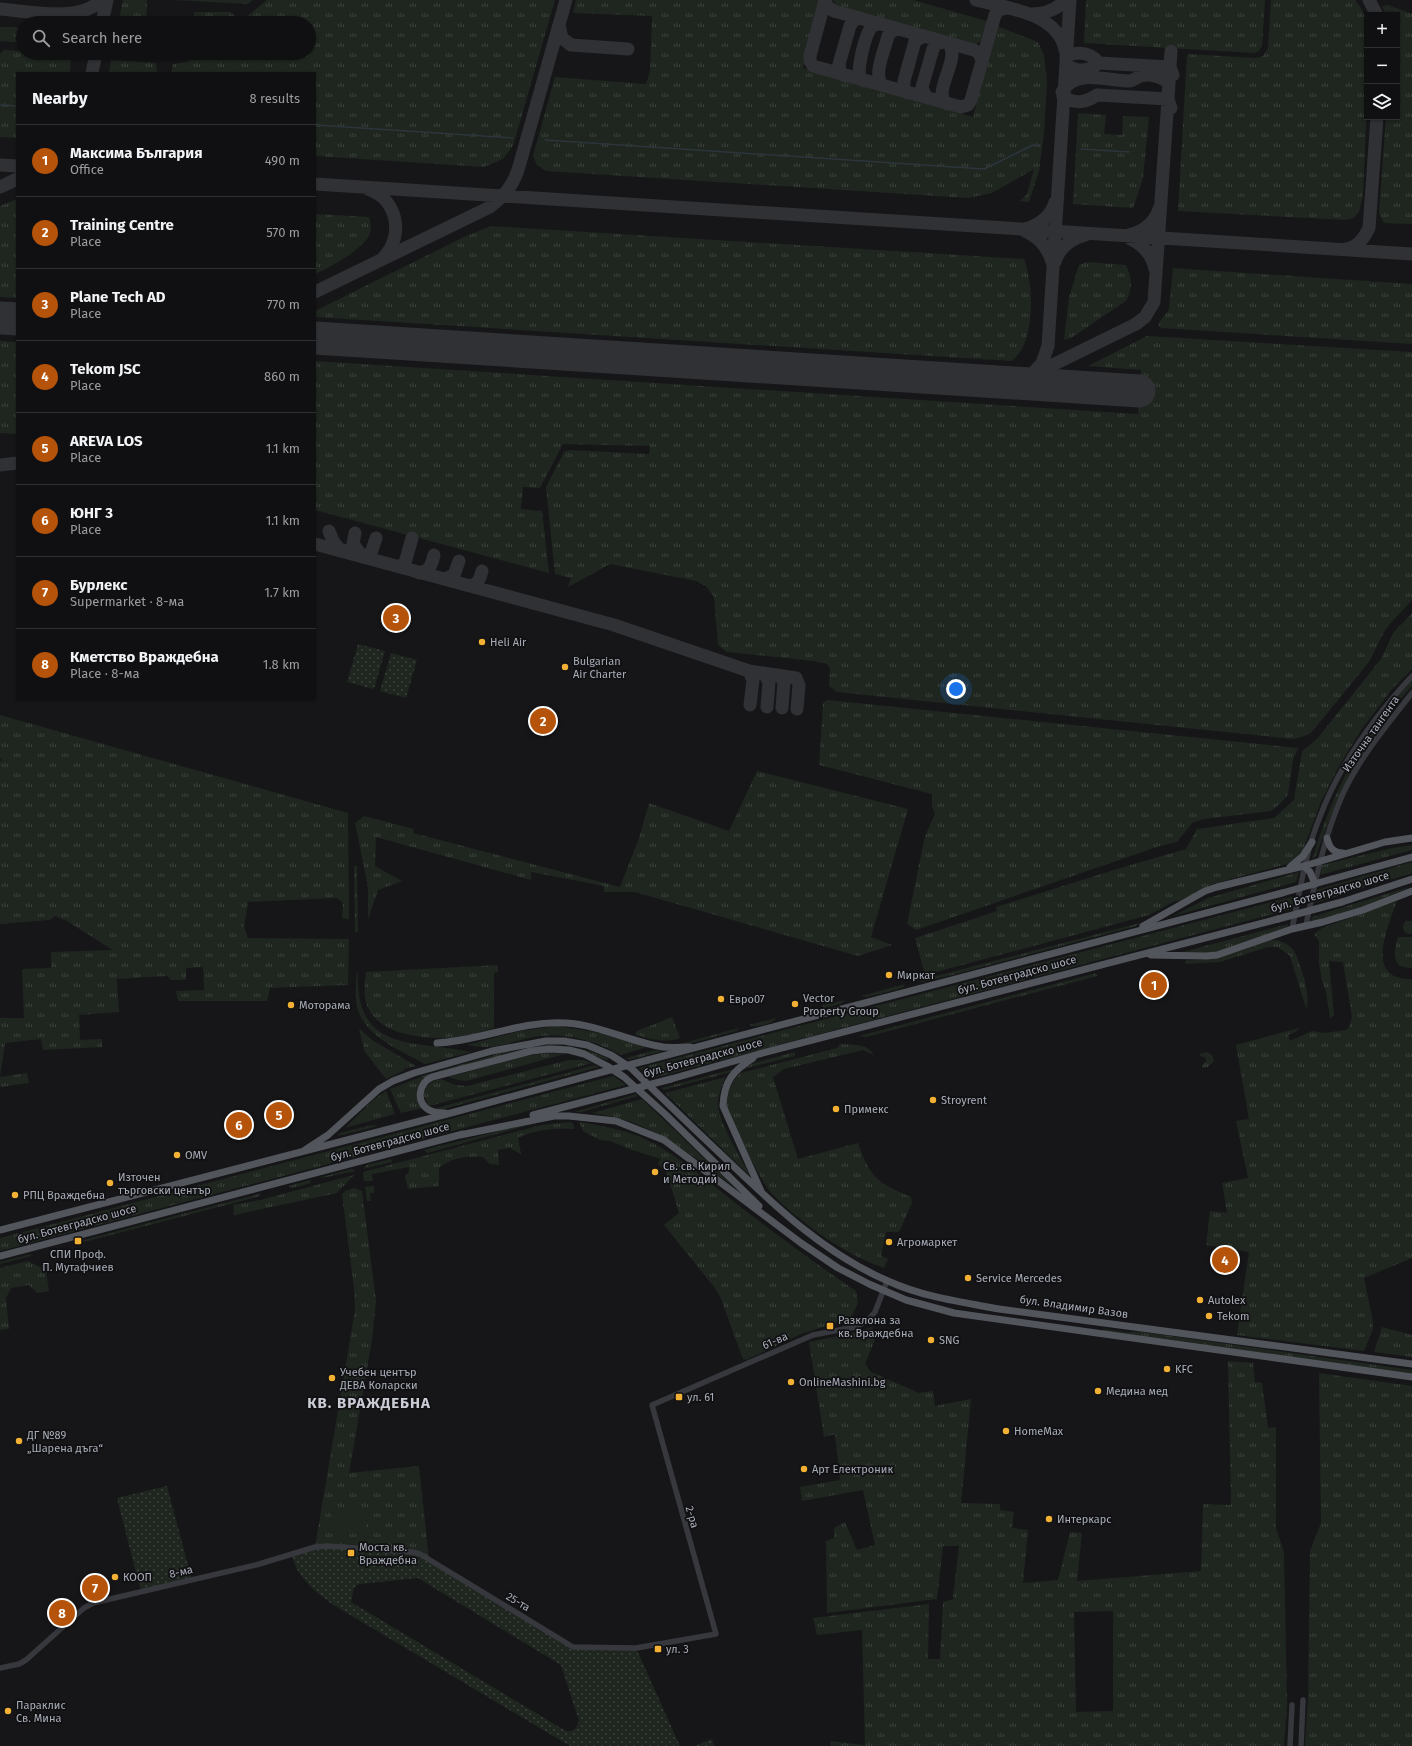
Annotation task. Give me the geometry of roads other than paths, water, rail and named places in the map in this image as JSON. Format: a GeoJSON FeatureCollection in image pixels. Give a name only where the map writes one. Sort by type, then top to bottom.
{"type":"FeatureCollection","features":[{"type":"Feature","properties":{"kind":"main road"},"geometry":{"type":"LineString","coordinates":[[1327,838],[1329,846],[1332,850],[1337,853],[1346,852]]}},
{"type":"Feature","properties":{"kind":"main road"},"geometry":{"type":"LineString","coordinates":[[1128,934],[1205,891],[1304,866],[1346,852],[1385,842],[1412,838]]}},
{"type":"Feature","properties":{"kind":"main road"},"geometry":{"type":"LineString","coordinates":[[1285,870],[1300,859],[1312,842]]}},
{"type":"Feature","properties":{"kind":"main road","name":"бул. Ботевградско шосе"},"geometry":{"type":"LineString","coordinates":[[0,1230],[702,1047],[1412,857]]}},
{"type":"Feature","properties":{"kind":"main road"},"geometry":{"type":"LineString","coordinates":[[1304,866],[1310,872],[1315,884]]}},
{"type":"Feature","properties":{"kind":"main road","name":"бул. Ботевградско шосе"},"geometry":{"type":"LineString","coordinates":[[0,1256],[671,1079],[758,1054],[1342,902],[1412,879]]}},
{"type":"Feature","properties":{"kind":"main road"},"geometry":{"type":"LineString","coordinates":[[1119,960],[1157,954],[1217,955],[1292,929],[1363,910],[1412,891]]}},
{"type":"Feature","properties":{"kind":"main road"},"geometry":{"type":"LineString","coordinates":[[437,1043],[465,1040],[519,1027],[549,1023],[566,1023],[591,1026],[663,1047],[702,1047]]}},
{"type":"Feature","properties":{"kind":"main road","name":"бул. Владимир Вазов"},"geometry":{"type":"LineString","coordinates":[[305,1150],[328,1135],[379,1089],[414,1072],[492,1051],[546,1041],[587,1045],[611,1055],[631,1068],[763,1195],[797,1225],[842,1257],[887,1281],[938,1298],[999,1309],[1412,1364]]}},
{"type":"Feature","properties":{"kind":"main road"},"geometry":{"type":"LineString","coordinates":[[451,1113],[431,1111],[424,1105],[420,1094],[421,1088],[427,1080],[454,1071],[532,1051],[549,1049],[569,1050],[596,1060],[624,1077],[665,1114],[778,1224]]}},
{"type":"Feature","properties":{"kind":"main road"},"geometry":{"type":"LineString","coordinates":[[758,1054],[740,1067],[729,1080],[723,1093],[722,1106],[763,1195]]}},
{"type":"Feature","properties":{"kind":"main road"},"geometry":{"type":"LineString","coordinates":[[460,1135],[554,1116],[569,1116],[616,1121],[664,1140],[778,1224]]}},
{"type":"Feature","properties":{"kind":"main road","name":"бул. Владимир Вазов"},"geometry":{"type":"LineString","coordinates":[[778,1224],[801,1243],[838,1268],[906,1300],[962,1315],[1412,1377]]}},
{"type":"Feature","properties":{"kind":"street","name":"Източна тангента"},"geometry":{"type":"LineString","coordinates":[[1292,929],[1304,866],[1319,819],[1327,800],[1352,751],[1385,706],[1412,676]]}},
{"type":"Feature","properties":{"kind":"street","name":"Източна тангента"},"geometry":{"type":"LineString","coordinates":[[1306,925],[1327,838],[1342,796],[1361,761],[1412,693]]}},
{"type":"Feature","properties":{"kind":"street","name":"61-ва"},"geometry":{"type":"LineString","coordinates":[[652,1405],[813,1336],[855,1327],[867,1321],[875,1312],[887,1281]]}},
{"type":"Feature","properties":{"kind":"street","name":"2-ра"},"geometry":{"type":"LineString","coordinates":[[652,1405],[716,1634]]}},
{"type":"Feature","properties":{"kind":"street","name":"25-та"},"geometry":{"type":"LineString","coordinates":[[315,1547],[327,1546],[412,1552],[420,1554],[573,1647],[636,1648],[716,1634]]}},
{"type":"Feature","properties":{"kind":"street","name":"8-ма"},"geometry":{"type":"LineString","coordinates":[[0,1668],[19,1664],[26,1660],[84,1608],[93,1603],[256,1565],[315,1547]]}},
{"type":"Feature","properties":{"kind":"street"},"geometry":{"type":"LineString","coordinates":[[1301,1746],[1303,1700]]}},
{"type":"Feature","properties":{"kind":"street"},"geometry":{"type":"LineString","coordinates":[[1290,1746],[1292,1705]]}},
{"type":"Feature","properties":{"kind":"waterway"},"geometry":{"type":"LineString","coordinates":[[0,105],[16,106]]}},
{"type":"Feature","properties":{"kind":"waterway"},"geometry":{"type":"LineString","coordinates":[[316,125],[513,138]]}},
{"type":"Feature","properties":{"kind":"waterway"},"geometry":{"type":"LineString","coordinates":[[545,140],[984,169],[1033,145],[1040,145]]}},
{"type":"Feature","properties":{"kind":"waterway"},"geometry":{"type":"LineString","coordinates":[[1081,149],[1129,152]]}},
{"type":"Feature","properties":{"kind":"place","name":"Plane Tech AD"},"geometry":{"type":"Point","coordinates":[396,618]}},
{"type":"Feature","properties":{"kind":"place","name":"Heli Air"},"geometry":{"type":"Point","coordinates":[482,642]}},
{"type":"Feature","properties":{"kind":"place","name":"Bulgarian Air Charter"},"geometry":{"type":"Point","coordinates":[565,667]}},
{"type":"Feature","properties":{"kind":"place","name":"Training Centre"},"geometry":{"type":"Point","coordinates":[543,721]}},
{"type":"Feature","properties":{"kind":"place","name":"Миркат"},"geometry":{"type":"Point","coordinates":[889,975]}},
{"type":"Feature","properties":{"kind":"place","name":"Максима България"},"geometry":{"type":"Point","coordinates":[1154,985]}},
{"type":"Feature","properties":{"kind":"place","name":"Евро07"},"geometry":{"type":"Point","coordinates":[721,999]}},
{"type":"Feature","properties":{"kind":"place","name":"Vector Property Group"},"geometry":{"type":"Point","coordinates":[795,1004]}},
{"type":"Feature","properties":{"kind":"place","name":"Моторама"},"geometry":{"type":"Point","coordinates":[291,1005]}},
{"type":"Feature","properties":{"kind":"place","name":"Stroyrent"},"geometry":{"type":"Point","coordinates":[933,1100]}},
{"type":"Feature","properties":{"kind":"place","name":"Примекс"},"geometry":{"type":"Point","coordinates":[836,1109]}},
{"type":"Feature","properties":{"kind":"place","name":"AREVA LOS"},"geometry":{"type":"Point","coordinates":[279,1115]}},
{"type":"Feature","properties":{"kind":"place","name":"ЮНГ 3"},"geometry":{"type":"Point","coordinates":[239,1125]}},
{"type":"Feature","properties":{"kind":"place","name":"OMV"},"geometry":{"type":"Point","coordinates":[177,1155]}},
{"type":"Feature","properties":{"kind":"place","name":"Св. св. Кирил и Методий"},"geometry":{"type":"Point","coordinates":[655,1172]}},
{"type":"Feature","properties":{"kind":"place","name":"Източен търговски център"},"geometry":{"type":"Point","coordinates":[110,1183]}},
{"type":"Feature","properties":{"kind":"place","name":"РПЦ Враждебна"},"geometry":{"type":"Point","coordinates":[15,1195]}},
{"type":"Feature","properties":{"kind":"place","name":"СПИ Проф. П. Мутафчиев"},"geometry":{"type":"Point","coordinates":[78,1241]}},
{"type":"Feature","properties":{"kind":"place","name":"Агромаркет"},"geometry":{"type":"Point","coordinates":[889,1242]}},
{"type":"Feature","properties":{"kind":"place","name":"Tekom JSC"},"geometry":{"type":"Point","coordinates":[1225,1260]}},
{"type":"Feature","properties":{"kind":"place","name":"Service Mercedes"},"geometry":{"type":"Point","coordinates":[968,1278]}},
{"type":"Feature","properties":{"kind":"place","name":"Autolex"},"geometry":{"type":"Point","coordinates":[1200,1300]}},
{"type":"Feature","properties":{"kind":"place","name":"Tekom"},"geometry":{"type":"Point","coordinates":[1209,1316]}},
{"type":"Feature","properties":{"kind":"place","name":"Разклона за кв. Враждебна"},"geometry":{"type":"Point","coordinates":[830,1326]}},
{"type":"Feature","properties":{"kind":"place","name":"SNG"},"geometry":{"type":"Point","coordinates":[931,1340]}},
{"type":"Feature","properties":{"kind":"place","name":"KFC"},"geometry":{"type":"Point","coordinates":[1167,1369]}},
{"type":"Feature","properties":{"kind":"place","name":"Учебен център ДЕВА Коларски"},"geometry":{"type":"Point","coordinates":[332,1378]}},
{"type":"Feature","properties":{"kind":"place","name":"ОnlineMashini.bg"},"geometry":{"type":"Point","coordinates":[791,1382]}},
{"type":"Feature","properties":{"kind":"place","name":"Медина мед"},"geometry":{"type":"Point","coordinates":[1098,1391]}},
{"type":"Feature","properties":{"kind":"place","name":"ул. 61"},"geometry":{"type":"Point","coordinates":[679,1397]}},
{"type":"Feature","properties":{"kind":"place","name":"HomeMax"},"geometry":{"type":"Point","coordinates":[1006,1431]}},
{"type":"Feature","properties":{"kind":"place","name":"ДГ №89 „Шарена дъга“"},"geometry":{"type":"Point","coordinates":[19,1441]}},
{"type":"Feature","properties":{"kind":"place","name":"Арт Електроник"},"geometry":{"type":"Point","coordinates":[804,1469]}},
{"type":"Feature","properties":{"kind":"place","name":"Интеркарс"},"geometry":{"type":"Point","coordinates":[1049,1519]}},
{"type":"Feature","properties":{"kind":"place","name":"Моста кв. Враждебна"},"geometry":{"type":"Point","coordinates":[351,1553]}},
{"type":"Feature","properties":{"kind":"place","name":"КООП"},"geometry":{"type":"Point","coordinates":[115,1577]}},
{"type":"Feature","properties":{"kind":"place","name":"Бурлекс"},"geometry":{"type":"Point","coordinates":[95,1588]}},
{"type":"Feature","properties":{"kind":"place","name":"Кметство Враждебна"},"geometry":{"type":"Point","coordinates":[62,1613]}},
{"type":"Feature","properties":{"kind":"place","name":"ул. 3"},"geometry":{"type":"Point","coordinates":[658,1649]}},
{"type":"Feature","properties":{"kind":"place","name":"Параклис Св. Мина"},"geometry":{"type":"Point","coordinates":[8,1711]}},
{"type":"Feature","properties":{"kind":"district","name":"КВ. ВРАЖДЕБНА"},"geometry":{"type":"Point","coordinates":[369,1403]}}]}
